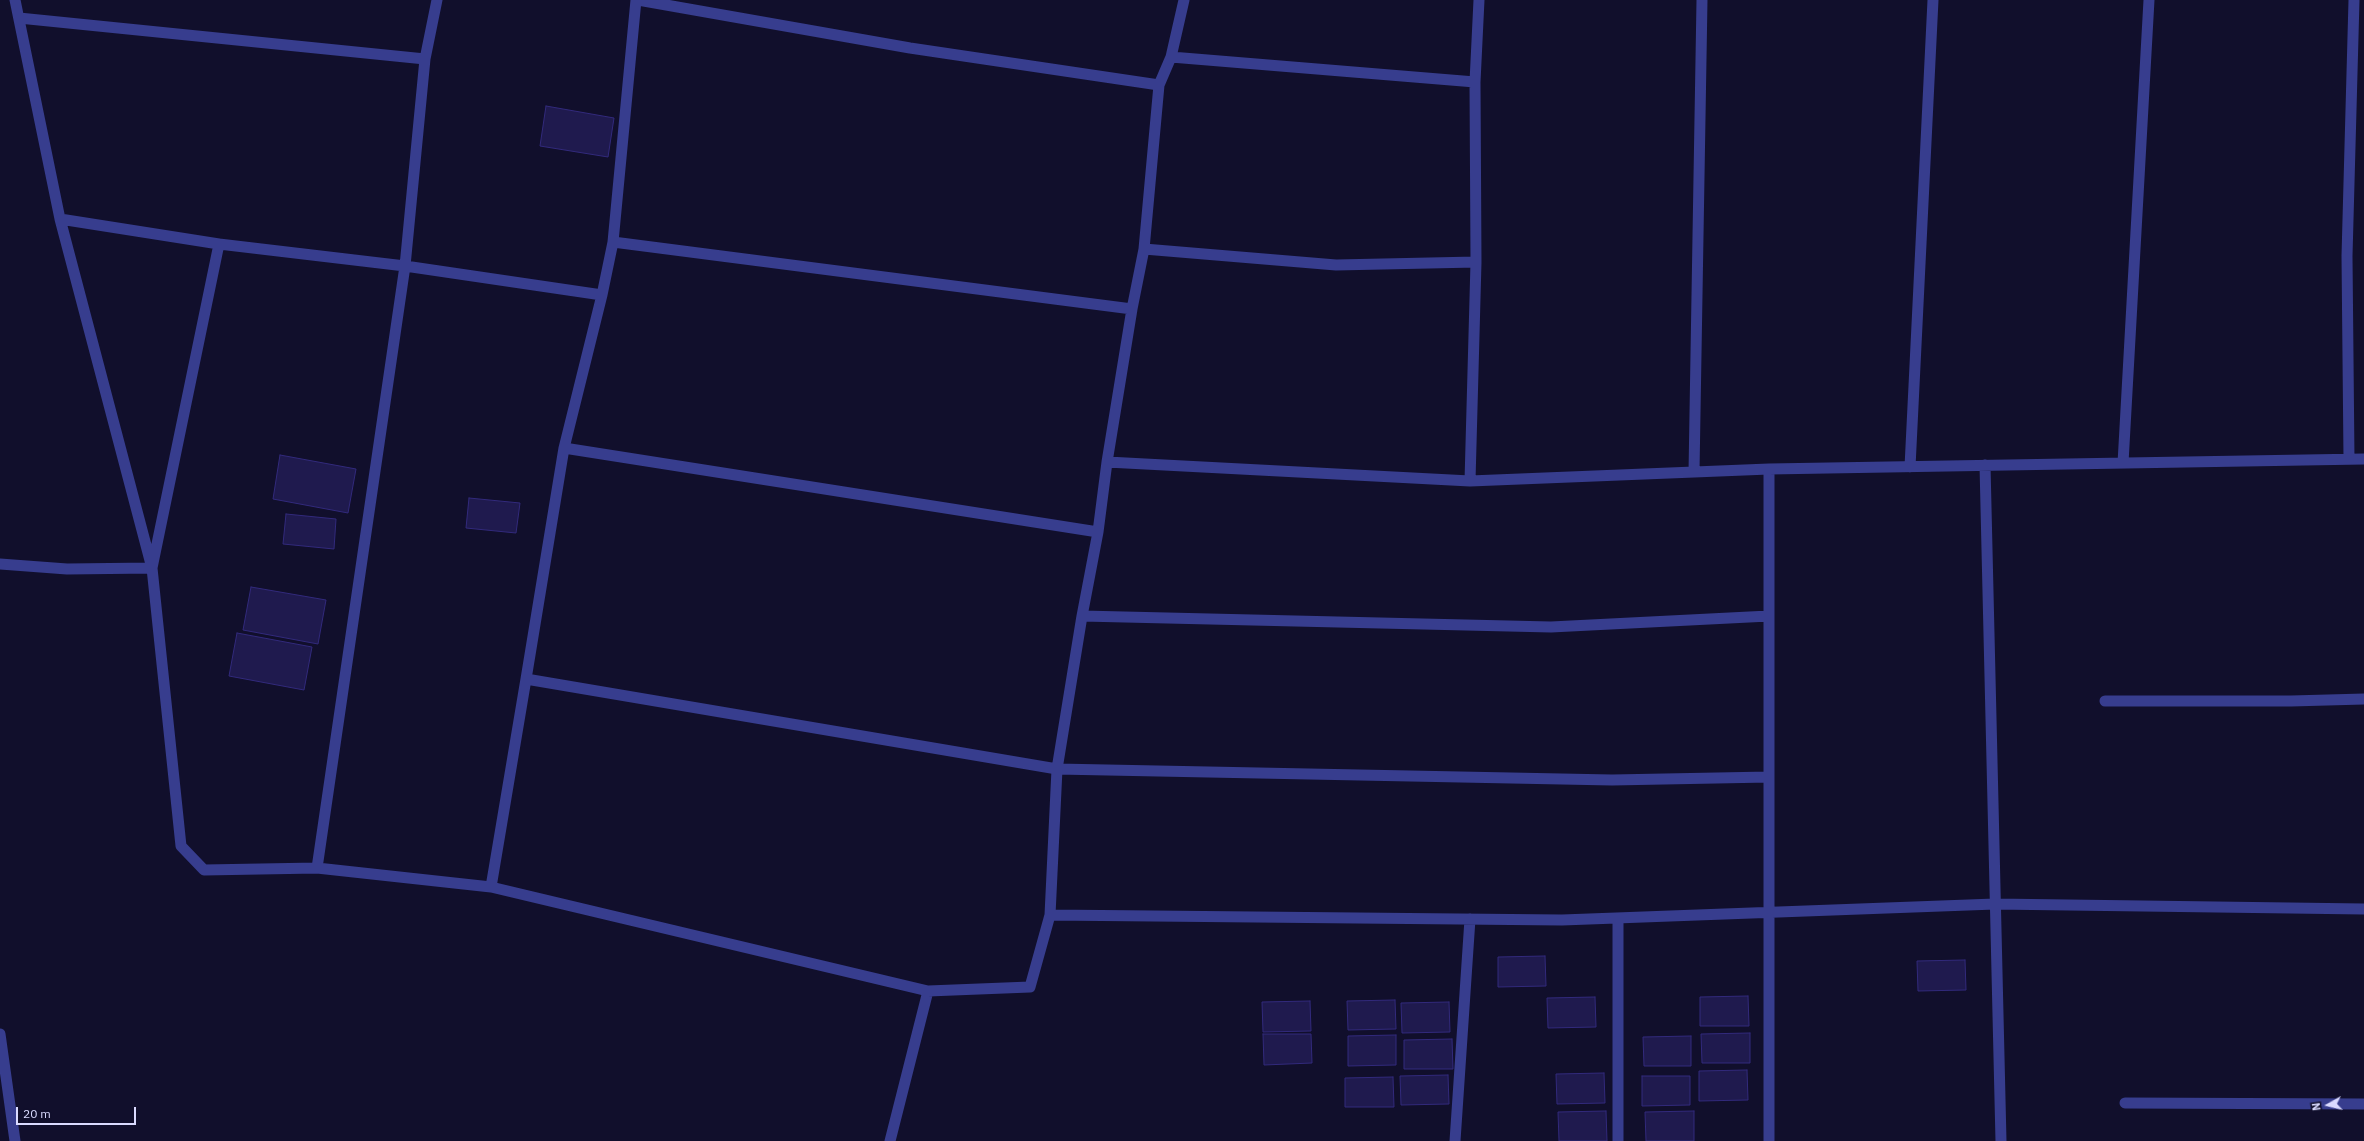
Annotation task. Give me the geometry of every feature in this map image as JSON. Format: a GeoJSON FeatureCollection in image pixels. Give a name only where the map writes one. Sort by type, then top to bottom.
{"type":"FeatureCollection","features":[{"type":"Feature","properties":{"kind":"street"},"geometry":{"type":"LineString","coordinates":[[15,0],[60,219],[152,568],[181,846],[204,870],[317,868],[490,887],[928,991],[1030,987],[1050,915],[1057,769],[1082,616],[1098,532],[1107,462],[1132,309],[1144,249],[1159,85],[1171,57],[1184,0]]}},
{"type":"Feature","properties":{"kind":"street"},"geometry":{"type":"LineString","coordinates":[[317,868],[405,266],[425,59],[437,0]]}},
{"type":"Feature","properties":{"kind":"street"},"geometry":{"type":"LineString","coordinates":[[490,887],[564,448],[602,295],[613,242],[637,0],[910,48],[1159,85]]}},
{"type":"Feature","properties":{"kind":"street"},"geometry":{"type":"LineString","coordinates":[[1470,481],[1476,262],[1475,82],[1479,0]]}},
{"type":"Feature","properties":{"kind":"street"},"geometry":{"type":"LineString","coordinates":[[1694,472],[1702,0]]}},
{"type":"Feature","properties":{"kind":"street"},"geometry":{"type":"LineString","coordinates":[[1910,467],[1933,0]]}},
{"type":"Feature","properties":{"kind":"street"},"geometry":{"type":"LineString","coordinates":[[2123,463],[2149,0]]}},
{"type":"Feature","properties":{"kind":"street"},"geometry":{"type":"LineString","coordinates":[[2349,459],[2347,256],[2354,0]]}},
{"type":"Feature","properties":{"kind":"street"},"geometry":{"type":"LineString","coordinates":[[19,18],[425,59]]}},
{"type":"Feature","properties":{"kind":"street"},"geometry":{"type":"LineString","coordinates":[[1171,57],[1475,82]]}},
{"type":"Feature","properties":{"kind":"street"},"geometry":{"type":"LineString","coordinates":[[60,219],[219,244],[405,266],[602,295]]}},
{"type":"Feature","properties":{"kind":"street"},"geometry":{"type":"LineString","coordinates":[[613,242],[1132,309]]}},
{"type":"Feature","properties":{"kind":"street"},"geometry":{"type":"LineString","coordinates":[[152,568],[219,244]]}},
{"type":"Feature","properties":{"kind":"street"},"geometry":{"type":"LineString","coordinates":[[1144,249],[1336,265],[1476,262]]}},
{"type":"Feature","properties":{"kind":"street"},"geometry":{"type":"LineString","coordinates":[[564,448],[1098,532]]}},
{"type":"Feature","properties":{"kind":"street"},"geometry":{"type":"LineString","coordinates":[[1107,462],[1470,481],[1770,469],[2364,459]]}},
{"type":"Feature","properties":{"kind":"street"},"geometry":{"type":"LineString","coordinates":[[1985,466],[2001,1141]]}},
{"type":"Feature","properties":{"kind":"street"},"geometry":{"type":"LineString","coordinates":[[1769,1141],[1770,469]]}},
{"type":"Feature","properties":{"kind":"street"},"geometry":{"type":"LineString","coordinates":[[0,564],[67,569],[152,568]]}},
{"type":"Feature","properties":{"kind":"street"},"geometry":{"type":"LineString","coordinates":[[1082,616],[1550,627],[1769,616]]}},
{"type":"Feature","properties":{"kind":"street"},"geometry":{"type":"LineString","coordinates":[[526,679],[1057,769],[1612,780],[1769,777]]}},
{"type":"Feature","properties":{"kind":"street"},"geometry":{"type":"LineString","coordinates":[[2106,701],[2291,701],[2364,699]]}},
{"type":"Feature","properties":{"kind":"street"},"geometry":{"type":"LineString","coordinates":[[1050,915],[1562,920],[1995,904],[2364,909]]}},
{"type":"Feature","properties":{"kind":"street"},"geometry":{"type":"LineString","coordinates":[[1618,918],[1618,1141]]}},
{"type":"Feature","properties":{"kind":"street"},"geometry":{"type":"LineString","coordinates":[[1455,1141],[1470,919]]}},
{"type":"Feature","properties":{"kind":"street"},"geometry":{"type":"LineString","coordinates":[[890,1141],[928,991]]}},
{"type":"Feature","properties":{"kind":"street"},"geometry":{"type":"LineString","coordinates":[[0,1034],[15,1141]]}},
{"type":"Feature","properties":{"kind":"street"},"geometry":{"type":"LineString","coordinates":[[2125,1103],[2364,1104]]}},
{"type":"Feature","properties":{"kind":"building"},"geometry":{"type":"Polygon","coordinates":[[[546,106],[614,118],[608,157],[540,146],[546,106]]]}},
{"type":"Feature","properties":{"kind":"building"},"geometry":{"type":"Polygon","coordinates":[[[280,455],[356,469],[348,513],[273,499],[280,455]]]}},
{"type":"Feature","properties":{"kind":"building"},"geometry":{"type":"Polygon","coordinates":[[[469,498],[520,503],[516,533],[466,528],[469,498]]]}},
{"type":"Feature","properties":{"kind":"building"},"geometry":{"type":"Polygon","coordinates":[[[286,514],[336,519],[334,549],[283,544],[286,514]]]}},
{"type":"Feature","properties":{"kind":"building"},"geometry":{"type":"Polygon","coordinates":[[[251,587],[326,600],[318,644],[243,630],[251,587]]]}},
{"type":"Feature","properties":{"kind":"building"},"geometry":{"type":"Polygon","coordinates":[[[237,633],[312,647],[304,690],[229,676],[237,633]]]}},
{"type":"Feature","properties":{"kind":"building"},"geometry":{"type":"Polygon","coordinates":[[[1545,956],[1546,986],[1498,987],[1498,957],[1545,956]]]}},
{"type":"Feature","properties":{"kind":"building"},"geometry":{"type":"Polygon","coordinates":[[[1965,960],[1966,990],[1918,991],[1917,961],[1965,960]]]}},
{"type":"Feature","properties":{"kind":"building"},"geometry":{"type":"Polygon","coordinates":[[[1748,996],[1749,1026],[1700,1026],[1700,997],[1748,996]]]}},
{"type":"Feature","properties":{"kind":"building"},"geometry":{"type":"Polygon","coordinates":[[[1595,997],[1596,1027],[1548,1028],[1547,998],[1595,997]]]}},
{"type":"Feature","properties":{"kind":"building"},"geometry":{"type":"Polygon","coordinates":[[[1395,1000],[1396,1029],[1348,1030],[1347,1001],[1395,1000]]]}},
{"type":"Feature","properties":{"kind":"building"},"geometry":{"type":"Polygon","coordinates":[[[1310,1001],[1311,1031],[1263,1032],[1262,1002],[1310,1001]]]}},
{"type":"Feature","properties":{"kind":"building"},"geometry":{"type":"Polygon","coordinates":[[[1449,1002],[1450,1032],[1402,1033],[1401,1003],[1449,1002]]]}},
{"type":"Feature","properties":{"kind":"building"},"geometry":{"type":"Polygon","coordinates":[[[1750,1033],[1750,1063],[1702,1063],[1701,1034],[1750,1033]]]}},
{"type":"Feature","properties":{"kind":"building"},"geometry":{"type":"Polygon","coordinates":[[[1263,1034],[1311,1034],[1312,1063],[1264,1065],[1263,1034]]]}},
{"type":"Feature","properties":{"kind":"building"},"geometry":{"type":"Polygon","coordinates":[[[1396,1035],[1396,1065],[1348,1066],[1348,1036],[1396,1035]]]}},
{"type":"Feature","properties":{"kind":"building"},"geometry":{"type":"Polygon","coordinates":[[[1691,1036],[1691,1066],[1644,1066],[1643,1037],[1691,1036]]]}},
{"type":"Feature","properties":{"kind":"building"},"geometry":{"type":"Polygon","coordinates":[[[1452,1039],[1453,1069],[1404,1069],[1404,1040],[1452,1039]]]}},
{"type":"Feature","properties":{"kind":"building"},"geometry":{"type":"Polygon","coordinates":[[[1747,1070],[1748,1100],[1699,1101],[1699,1071],[1747,1070]]]}},
{"type":"Feature","properties":{"kind":"building"},"geometry":{"type":"Polygon","coordinates":[[[1604,1073],[1605,1103],[1557,1104],[1556,1074],[1604,1073]]]}},
{"type":"Feature","properties":{"kind":"building"},"geometry":{"type":"Polygon","coordinates":[[[1448,1075],[1449,1104],[1401,1105],[1400,1076],[1448,1075]]]}},
{"type":"Feature","properties":{"kind":"building"},"geometry":{"type":"Polygon","coordinates":[[[1642,1076],[1690,1076],[1690,1105],[1642,1106],[1642,1076]]]}},
{"type":"Feature","properties":{"kind":"building"},"geometry":{"type":"Polygon","coordinates":[[[1393,1077],[1394,1107],[1345,1107],[1345,1078],[1393,1077]]]}},
{"type":"Feature","properties":{"kind":"building"},"geometry":{"type":"Polygon","coordinates":[[[1606,1111],[1607,1141],[1559,1141],[1558,1112],[1606,1111]]]}},
{"type":"Feature","properties":{"kind":"building"},"geometry":{"type":"Polygon","coordinates":[[[1694,1111],[1694,1141],[1646,1141],[1645,1112],[1694,1111]]]}}]}
